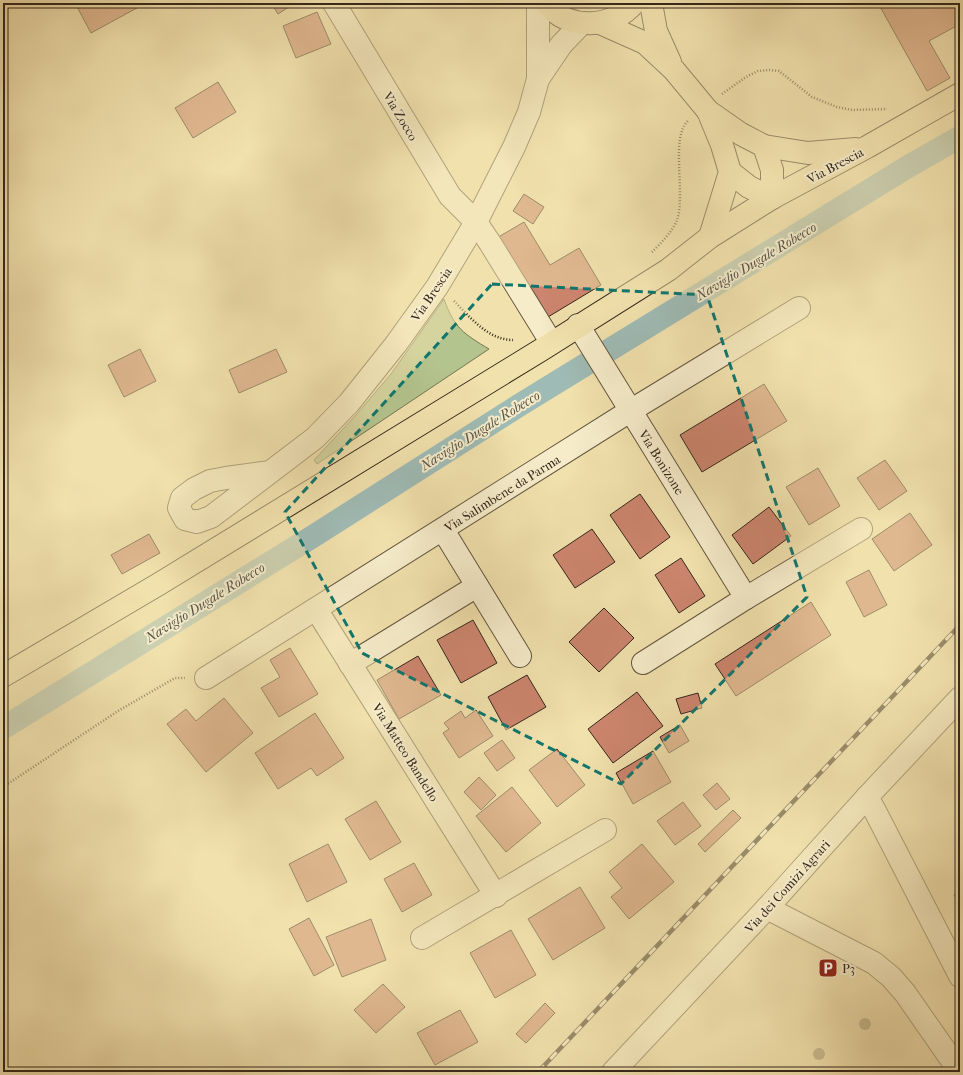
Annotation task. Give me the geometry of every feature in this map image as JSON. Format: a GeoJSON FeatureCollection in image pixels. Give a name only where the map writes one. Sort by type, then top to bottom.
{"type":"FeatureCollection","features":[{"type":"Feature","properties":{"kind":"main road"},"geometry":{"type":"LineString","coordinates":[[546,3],[549,8],[565,18],[591,23],[645,43],[674,70],[705,110],[722,144],[730,172],[710,237]]}},
{"type":"Feature","properties":{"kind":"main road"},"geometry":{"type":"LineString","coordinates":[[591,23],[616,18],[630,9],[634,3]]}},
{"type":"Feature","properties":{"kind":"main road"},"geometry":{"type":"LineString","coordinates":[[651,3],[656,30],[674,70]]}},
{"type":"Feature","properties":{"kind":"main road","name":"Via Brescia"},"geometry":{"type":"LineString","coordinates":[[3,676],[159,584],[547,336],[582,332],[668,270],[710,237],[772,198],[867,148],[960,94]]}},
{"type":"Feature","properties":{"kind":"main road"},"geometry":{"type":"LineString","coordinates":[[705,110],[742,134],[764,146],[808,153],[867,148]]}},
{"type":"Feature","properties":{"kind":"main road"},"geometry":{"type":"LineString","coordinates":[[730,172],[749,187],[772,198],[772,170],[764,146]]}},
{"type":"Feature","properties":{"kind":"street","name":"Via Zocco"},"geometry":{"type":"LineString","coordinates":[[334,3],[450,196],[476,222],[547,336]]}},
{"type":"Feature","properties":{"kind":"street","name":"Via Brescia"},"geometry":{"type":"LineString","coordinates":[[270,472],[314,438],[349,403],[396,344],[437,287],[476,222],[514,147],[529,112],[538,79],[538,3]]}},
{"type":"Feature","properties":{"kind":"street","name":"Via Brescia"},"geometry":{"type":"LineString","coordinates":[[538,79],[561,45],[591,23]]}},
{"type":"Feature","properties":{"kind":"street","name":"Via Salimbene da Parma"},"geometry":{"type":"LineString","coordinates":[[206,678],[443,530],[625,403],[799,308]]}},
{"type":"Feature","properties":{"kind":"street","name":"Via Bonizone"},"geometry":{"type":"LineString","coordinates":[[582,332],[746,598]]}},
{"type":"Feature","properties":{"kind":"street"},"geometry":{"type":"LineString","coordinates":[[643,663],[746,598],[861,529]]}},
{"type":"Feature","properties":{"kind":"street"},"geometry":{"type":"LineString","coordinates":[[443,530],[520,656]]}},
{"type":"Feature","properties":{"kind":"street"},"geometry":{"type":"LineString","coordinates":[[350,664],[477,586]]}},
{"type":"Feature","properties":{"kind":"street","name":"Via Matteo Bandello"},"geometry":{"type":"LineString","coordinates":[[316,609],[496,896]]}},
{"type":"Feature","properties":{"kind":"street","name":"Via dei Comizi Agrari"},"geometry":{"type":"LineString","coordinates":[[613,1072],[767,908],[867,797],[960,698]]}},
{"type":"Feature","properties":{"kind":"street"},"geometry":{"type":"LineString","coordinates":[[867,797],[960,976]]}},
{"type":"Feature","properties":{"kind":"street"},"geometry":{"type":"LineString","coordinates":[[422,938],[496,896],[605,830]]}},
{"type":"Feature","properties":{"kind":"street"},"geometry":{"type":"LineString","coordinates":[[767,908],[874,964],[891,977],[905,993],[960,1072]]}},
{"type":"Feature","properties":{"kind":"path"},"geometry":{"type":"LineString","coordinates":[[650,255],[663,241],[677,221],[680,201],[679,139],[684,124],[705,110],[746,77],[758,71],[779,71],[812,97],[837,107],[852,110],[890,109]]}},
{"type":"Feature","properties":{"kind":"path"},"geometry":{"type":"LineString","coordinates":[[437,287],[480,326],[490,333],[506,340],[522,340],[547,336]]}},
{"type":"Feature","properties":{"kind":"path"},"geometry":{"type":"LineString","coordinates":[[3,787],[118,711],[175,678],[206,678]]}},
{"type":"Feature","properties":{"kind":"highlighted area"},"geometry":{"type":"Polygon","coordinates":[[[492,284],[707,295],[807,597],[621,784],[362,653],[285,512],[492,284]]]}},
{"type":"Feature","properties":{"kind":"green space"},"geometry":{"type":"Polygon","coordinates":[[[444,299],[456,324],[466,334],[489,349],[317,464],[314,460],[356,415],[391,374],[444,299]]]}},
{"type":"Feature","properties":{"kind":"building"},"geometry":{"type":"Polygon","coordinates":[[[3,3],[18,3],[3,11],[3,3]]]}},
{"type":"Feature","properties":{"kind":"building"},"geometry":{"type":"Polygon","coordinates":[[[75,3],[146,3],[91,33],[75,3]]]}},
{"type":"Feature","properties":{"kind":"building"},"geometry":{"type":"Polygon","coordinates":[[[271,3],[295,3],[278,14],[271,3]]]}},
{"type":"Feature","properties":{"kind":"building"},"geometry":{"type":"Polygon","coordinates":[[[878,3],[960,3],[960,24],[929,41],[950,78],[927,91],[878,3]]]}},
{"type":"Feature","properties":{"kind":"building"},"geometry":{"type":"Polygon","coordinates":[[[317,12],[331,44],[296,58],[283,26],[317,12]]]}},
{"type":"Feature","properties":{"kind":"building"},"geometry":{"type":"Polygon","coordinates":[[[218,82],[236,112],[193,138],[175,108],[218,82]]]}},
{"type":"Feature","properties":{"kind":"building"},"geometry":{"type":"Polygon","coordinates":[[[524,194],[544,207],[533,224],[513,211],[524,194]]]}},
{"type":"Feature","properties":{"kind":"building"},"geometry":{"type":"Polygon","coordinates":[[[524,222],[550,265],[579,248],[601,285],[543,320],[495,239],[524,222]]]}},
{"type":"Feature","properties":{"kind":"building"},"geometry":{"type":"Polygon","coordinates":[[[140,349],[156,381],[124,397],[108,365],[140,349]]]}},
{"type":"Feature","properties":{"kind":"building"},"geometry":{"type":"Polygon","coordinates":[[[276,349],[287,372],[239,393],[229,370],[276,349]]]}},
{"type":"Feature","properties":{"kind":"building"},"geometry":{"type":"Polygon","coordinates":[[[764,384],[787,421],[702,472],[680,435],[764,384]]]}},
{"type":"Feature","properties":{"kind":"building"},"geometry":{"type":"Polygon","coordinates":[[[885,460],[907,491],[879,510],[857,478],[885,460]]]}},
{"type":"Feature","properties":{"kind":"building"},"geometry":{"type":"Polygon","coordinates":[[[818,468],[840,506],[809,525],[786,487],[818,468]]]}},
{"type":"Feature","properties":{"kind":"building"},"geometry":{"type":"Polygon","coordinates":[[[640,494],[670,537],[640,559],[610,515],[640,494]]]}},
{"type":"Feature","properties":{"kind":"building"},"geometry":{"type":"Polygon","coordinates":[[[769,507],[791,536],[753,564],[732,535],[769,507]]]}},
{"type":"Feature","properties":{"kind":"building"},"geometry":{"type":"Polygon","coordinates":[[[910,513],[932,545],[894,571],[872,539],[910,513]]]}},
{"type":"Feature","properties":{"kind":"building"},"geometry":{"type":"Polygon","coordinates":[[[592,529],[615,562],[575,588],[553,555],[592,529]]]}},
{"type":"Feature","properties":{"kind":"building"},"geometry":{"type":"Polygon","coordinates":[[[149,534],[160,553],[122,574],[111,555],[149,534]]]}},
{"type":"Feature","properties":{"kind":"building"},"geometry":{"type":"Polygon","coordinates":[[[681,558],[705,596],[679,613],[655,575],[681,558]]]}},
{"type":"Feature","properties":{"kind":"building"},"geometry":{"type":"Polygon","coordinates":[[[869,570],[887,605],[864,617],[846,582],[869,570]]]}},
{"type":"Feature","properties":{"kind":"building"},"geometry":{"type":"Polygon","coordinates":[[[811,602],[831,635],[736,696],[715,664],[811,602]]]}},
{"type":"Feature","properties":{"kind":"building"},"geometry":{"type":"Polygon","coordinates":[[[604,608],[634,638],[599,672],[569,642],[604,608]]]}},
{"type":"Feature","properties":{"kind":"building"},"geometry":{"type":"Polygon","coordinates":[[[473,620],[497,663],[461,683],[437,640],[473,620]]]}},
{"type":"Feature","properties":{"kind":"building"},"geometry":{"type":"Polygon","coordinates":[[[290,648],[318,694],[279,717],[261,688],[280,677],[270,660],[290,648]]]}},
{"type":"Feature","properties":{"kind":"building"},"geometry":{"type":"Polygon","coordinates":[[[418,656],[441,695],[399,719],[377,680],[418,656]]]}},
{"type":"Feature","properties":{"kind":"building"},"geometry":{"type":"Polygon","coordinates":[[[527,675],[546,707],[506,730],[488,697],[527,675]]]}},
{"type":"Feature","properties":{"kind":"building"},"geometry":{"type":"Polygon","coordinates":[[[637,692],[663,726],[613,763],[588,729],[637,692]]]}},
{"type":"Feature","properties":{"kind":"building"},"geometry":{"type":"Polygon","coordinates":[[[698,693],[702,708],[681,714],[676,699],[698,693]]]}},
{"type":"Feature","properties":{"kind":"building"},"geometry":{"type":"Polygon","coordinates":[[[224,698],[253,733],[206,772],[167,724],[186,709],[196,721],[224,698]]]}},
{"type":"Feature","properties":{"kind":"building"},"geometry":{"type":"Polygon","coordinates":[[[476,710],[493,736],[459,758],[443,733],[449,729],[444,723],[461,711],[465,718],[476,710]]]}},
{"type":"Feature","properties":{"kind":"building"},"geometry":{"type":"Polygon","coordinates":[[[315,713],[344,758],[317,776],[311,768],[278,789],[255,753],[315,713]]]}},
{"type":"Feature","properties":{"kind":"building"},"geometry":{"type":"Polygon","coordinates":[[[680,725],[689,741],[669,753],[660,737],[680,725]]]}},
{"type":"Feature","properties":{"kind":"building"},"geometry":{"type":"Polygon","coordinates":[[[502,740],[515,758],[497,771],[484,753],[502,740]]]}},
{"type":"Feature","properties":{"kind":"building"},"geometry":{"type":"Polygon","coordinates":[[[557,749],[585,785],[557,807],[529,770],[557,749]]]}},
{"type":"Feature","properties":{"kind":"building"},"geometry":{"type":"Polygon","coordinates":[[[653,751],[671,782],[633,804],[616,773],[653,751]]]}},
{"type":"Feature","properties":{"kind":"building"},"geometry":{"type":"Polygon","coordinates":[[[479,777],[496,795],[481,810],[464,792],[479,777]]]}},
{"type":"Feature","properties":{"kind":"building"},"geometry":{"type":"Polygon","coordinates":[[[717,783],[730,799],[716,810],[703,795],[717,783]]]}},
{"type":"Feature","properties":{"kind":"building"},"geometry":{"type":"Polygon","coordinates":[[[512,787],[541,823],[506,852],[476,816],[512,787]]]}},
{"type":"Feature","properties":{"kind":"building"},"geometry":{"type":"Polygon","coordinates":[[[376,801],[401,842],[370,860],[345,819],[376,801]]]}},
{"type":"Feature","properties":{"kind":"building"},"geometry":{"type":"Polygon","coordinates":[[[683,802],[701,826],[675,845],[657,821],[683,802]]]}},
{"type":"Feature","properties":{"kind":"building"},"geometry":{"type":"Polygon","coordinates":[[[733,810],[741,818],[705,852],[698,844],[733,810]]]}},
{"type":"Feature","properties":{"kind":"building"},"geometry":{"type":"Polygon","coordinates":[[[328,844],[347,882],[307,902],[289,864],[328,844]]]}},
{"type":"Feature","properties":{"kind":"building"},"geometry":{"type":"Polygon","coordinates":[[[642,844],[674,882],[629,919],[611,897],[622,888],[609,872],[642,844]]]}},
{"type":"Feature","properties":{"kind":"building"},"geometry":{"type":"Polygon","coordinates":[[[414,863],[432,895],[402,912],[384,879],[414,863]]]}},
{"type":"Feature","properties":{"kind":"building"},"geometry":{"type":"Polygon","coordinates":[[[580,887],[605,928],[553,960],[528,919],[580,887]]]}},
{"type":"Feature","properties":{"kind":"building"},"geometry":{"type":"Polygon","coordinates":[[[960,891],[960,905],[954,895],[960,891]]]}},
{"type":"Feature","properties":{"kind":"building"},"geometry":{"type":"Polygon","coordinates":[[[309,918],[334,965],[314,976],[289,929],[309,918]]]}},
{"type":"Feature","properties":{"kind":"building"},"geometry":{"type":"Polygon","coordinates":[[[371,919],[386,960],[342,977],[326,937],[371,919]]]}},
{"type":"Feature","properties":{"kind":"building"},"geometry":{"type":"Polygon","coordinates":[[[511,930],[536,975],[495,998],[470,953],[511,930]]]}},
{"type":"Feature","properties":{"kind":"building"},"geometry":{"type":"Polygon","coordinates":[[[383,984],[405,1007],[376,1033],[354,1010],[383,984]]]}},
{"type":"Feature","properties":{"kind":"building"},"geometry":{"type":"Polygon","coordinates":[[[545,1003],[555,1013],[526,1043],[516,1034],[545,1003]]]}},
{"type":"Feature","properties":{"kind":"building"},"geometry":{"type":"Polygon","coordinates":[[[460,1010],[478,1042],[435,1065],[417,1033],[460,1010]]]}},
{"type":"Feature","properties":{"kind":"waterway","name":"Naviglio Dugale Robecco"},"geometry":{"type":"LineString","coordinates":[[3,728],[312,537],[518,406],[909,166],[960,137]]}},
{"type":"Feature","properties":{"kind":"railway"},"geometry":{"type":"LineString","coordinates":[[538,1072],[960,625]]}},
{"type":"Feature","properties":{"kind":"place","name":"P3"},"geometry":{"type":"Point","coordinates":[828,968]}}]}
